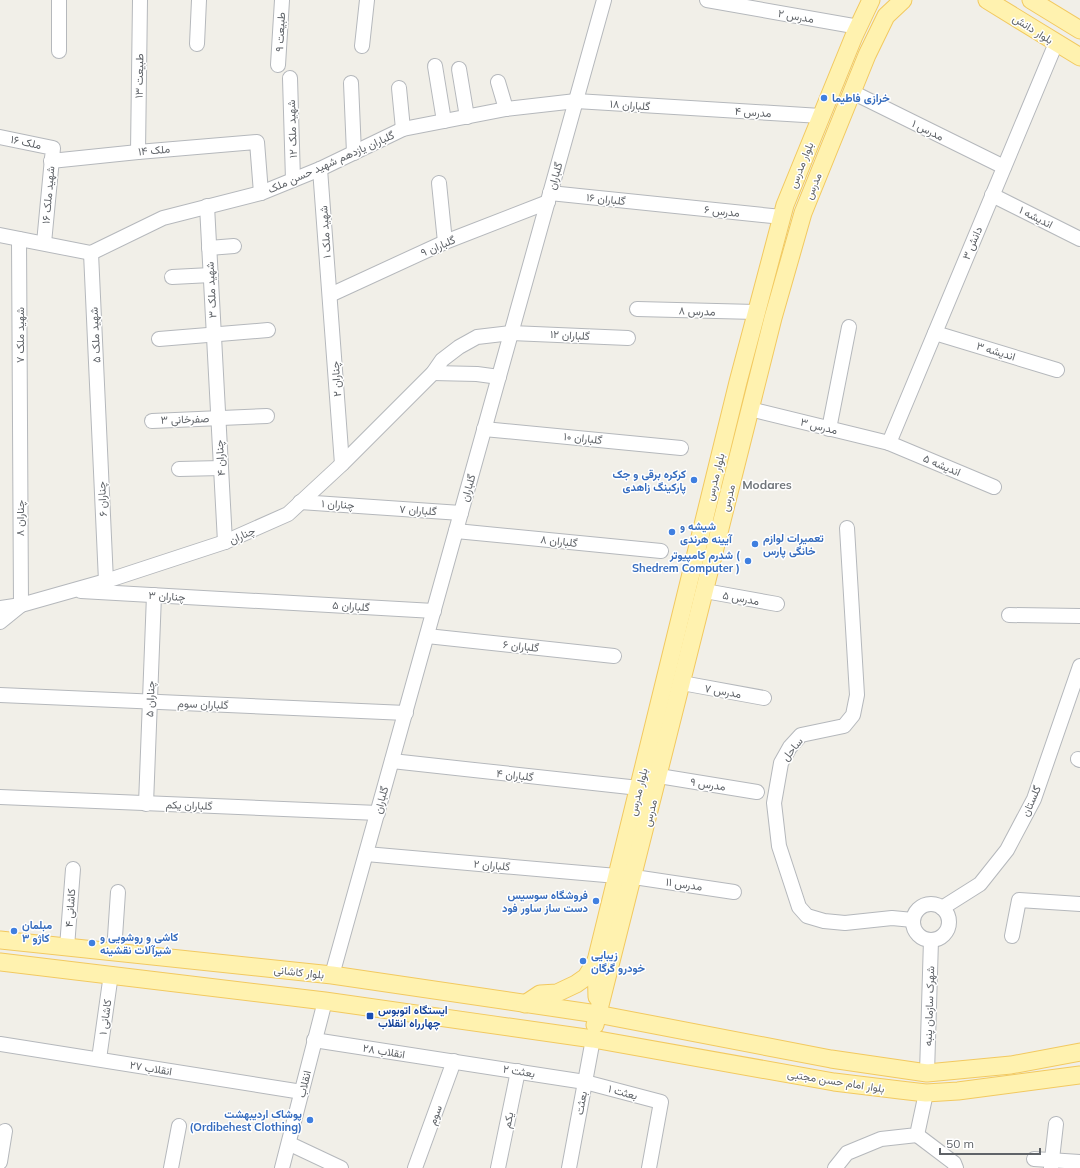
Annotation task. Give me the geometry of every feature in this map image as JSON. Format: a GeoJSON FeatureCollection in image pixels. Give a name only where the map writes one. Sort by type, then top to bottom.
{"type":"FeatureCollection","features":[{"type":"Feature","properties":{"kind":"main road","name":"بلوار مدرس"},"geometry":{"type":"LineString","coordinates":[[597,1014],[596,961],[625,877],[639,788],[756,312],[782,217],[821,116],[858,27],[871,0]]}},
{"type":"Feature","properties":{"kind":"main road","name":"مدرس"},"geometry":{"type":"LineString","coordinates":[[597,1014],[625,877],[659,776],[773,318],[802,213],[852,92],[886,16],[903,0]]}},
{"type":"Feature","properties":{"kind":"main road","name":"بلوار دانش"},"geometry":{"type":"LineString","coordinates":[[987,0],[1080,57]]}},
{"type":"Feature","properties":{"kind":"main road"},"geometry":{"type":"LineString","coordinates":[[1031,0],[1080,30]]}},
{"type":"Feature","properties":{"kind":"main road"},"geometry":{"type":"LineString","coordinates":[[716,472],[734,475]]}},
{"type":"Feature","properties":{"kind":"main road","name":"بلوار کاشانی"},"geometry":{"type":"LineString","coordinates":[[0,940],[332,975],[597,1014]]}},
{"type":"Feature","properties":{"kind":"main road"},"geometry":{"type":"LineString","coordinates":[[525,1004],[540,994],[557,993],[576,984],[586,977],[596,961]]}},
{"type":"Feature","properties":{"kind":"main road"},"geometry":{"type":"LineString","coordinates":[[0,962],[111,974],[324,1001],[593,1039],[597,1014]]}},
{"type":"Feature","properties":{"kind":"main road"},"geometry":{"type":"LineString","coordinates":[[324,1001],[332,975]]}},
{"type":"Feature","properties":{"kind":"main road","name":"بلوار امام حسن مجتبی"},"geometry":{"type":"LineString","coordinates":[[597,1014],[831,1059],[928,1073],[1011,1065],[1080,1052]]}},
{"type":"Feature","properties":{"kind":"main road","name":"بلوار امام حسن مجتبی"},"geometry":{"type":"LineString","coordinates":[[593,1039],[834,1082],[926,1093],[1010,1085],[1080,1075]]}},
{"type":"Feature","properties":{"kind":"main road"},"geometry":{"type":"LineString","coordinates":[[734,1064],[737,1042]]}},
{"type":"Feature","properties":{"kind":"street"},"geometry":{"type":"LineString","coordinates":[[59,0],[59,51]]}},
{"type":"Feature","properties":{"kind":"street","name":"طبیعت ۱۳"},"geometry":{"type":"LineString","coordinates":[[138,152],[140,0]]}},
{"type":"Feature","properties":{"kind":"street"},"geometry":{"type":"LineString","coordinates":[[197,44],[199,0]]}},
{"type":"Feature","properties":{"kind":"street","name":"طبیعت ۹"},"geometry":{"type":"LineString","coordinates":[[278,65],[282,0]]}},
{"type":"Feature","properties":{"kind":"street"},"geometry":{"type":"LineString","coordinates":[[362,46],[366,0]]}},
{"type":"Feature","properties":{"kind":"street","name":"گلباران"},"geometry":{"type":"LineString","coordinates":[[332,975],[604,0]]}},
{"type":"Feature","properties":{"kind":"street","name":"مدرس ۲"},"geometry":{"type":"LineString","coordinates":[[707,0],[858,27]]}},
{"type":"Feature","properties":{"kind":"street","name":"دانش ۳"},"geometry":{"type":"LineString","coordinates":[[889,443],[1056,42]]}},
{"type":"Feature","properties":{"kind":"street"},"geometry":{"type":"LineString","coordinates":[[434,66],[444,121]]}},
{"type":"Feature","properties":{"kind":"street"},"geometry":{"type":"LineString","coordinates":[[459,69],[467,117]]}},
{"type":"Feature","properties":{"kind":"street","name":"۱۲ شهید ملک"},"geometry":{"type":"LineString","coordinates":[[290,78],[294,180]]}},
{"type":"Feature","properties":{"kind":"street"},"geometry":{"type":"LineString","coordinates":[[498,82],[506,109]]}},
{"type":"Feature","properties":{"kind":"street"},"geometry":{"type":"LineString","coordinates":[[351,83],[354,153]]}},
{"type":"Feature","properties":{"kind":"street"},"geometry":{"type":"LineString","coordinates":[[399,88],[403,129]]}},
{"type":"Feature","properties":{"kind":"street","name":"مدرس ۱"},"geometry":{"type":"LineString","coordinates":[[852,92],[1004,167]]}},
{"type":"Feature","properties":{"kind":"street","name":"گلباران ۱۸"},"geometry":{"type":"LineString","coordinates":[[576,101],[685,108]]}},
{"type":"Feature","properties":{"kind":"street","name":"گلباران یازدهم شهید حسن ملک"},"geometry":{"type":"LineString","coordinates":[[91,252],[163,218],[261,193],[294,180],[403,129],[506,109],[576,101]]}},
{"type":"Feature","properties":{"kind":"street","name":"مدرس ۴"},"geometry":{"type":"LineString","coordinates":[[685,108],[821,116]]}},
{"type":"Feature","properties":{"kind":"street","name":"ملک ۱۶"},"geometry":{"type":"LineString","coordinates":[[0,137],[52,155]]}},
{"type":"Feature","properties":{"kind":"street","name":"ملک ۱۴"},"geometry":{"type":"LineString","coordinates":[[52,155],[138,152],[257,142],[261,193]]}},
{"type":"Feature","properties":{"kind":"street","name":"شهید ملک ۱۶"},"geometry":{"type":"LineString","coordinates":[[44,243],[52,155]]}},
{"type":"Feature","properties":{"kind":"street","name":"۱ شهید ملک"},"geometry":{"type":"LineString","coordinates":[[320,169],[330,295]]}},
{"type":"Feature","properties":{"kind":"street"},"geometry":{"type":"LineString","coordinates":[[438,183],[445,242]]}},
{"type":"Feature","properties":{"kind":"street","name":"اندیشه ۱"},"geometry":{"type":"LineString","coordinates":[[992,195],[1080,240]]}},
{"type":"Feature","properties":{"kind":"street","name":"گلباران ۱۶"},"geometry":{"type":"LineString","coordinates":[[549,198],[662,204]]}},
{"type":"Feature","properties":{"kind":"street","name":"۹ گلباران"},"geometry":{"type":"LineString","coordinates":[[330,295],[445,242],[549,198]]}},
{"type":"Feature","properties":{"kind":"street","name":"مدرس ۶"},"geometry":{"type":"LineString","coordinates":[[662,204],[782,217]]}},
{"type":"Feature","properties":{"kind":"street","name":"۳ شهید ملک"},"geometry":{"type":"LineString","coordinates":[[207,206],[216,374]]}},
{"type":"Feature","properties":{"kind":"street"},"geometry":{"type":"LineString","coordinates":[[0,235],[91,252]]}},
{"type":"Feature","properties":{"kind":"street","name":"شهید ملک ۷"},"geometry":{"type":"LineString","coordinates":[[19,239],[20,430]]}},
{"type":"Feature","properties":{"kind":"street"},"geometry":{"type":"LineString","coordinates":[[209,248],[234,246]]}},
{"type":"Feature","properties":{"kind":"street","name":"شهید ملک ۵"},"geometry":{"type":"LineString","coordinates":[[91,252],[99,417]]}},
{"type":"Feature","properties":{"kind":"street"},"geometry":{"type":"LineString","coordinates":[[172,277],[211,276]]}},
{"type":"Feature","properties":{"kind":"street","name":"۲ چناران"},"geometry":{"type":"LineString","coordinates":[[330,295],[342,464]]}},
{"type":"Feature","properties":{"kind":"street","name":"مدرس ۸"},"geometry":{"type":"LineString","coordinates":[[637,309],[756,312]]}},
{"type":"Feature","properties":{"kind":"street"},"geometry":{"type":"LineString","coordinates":[[829,428],[849,327]]}},
{"type":"Feature","properties":{"kind":"street"},"geometry":{"type":"LineString","coordinates":[[159,338],[268,330]]}},
{"type":"Feature","properties":{"kind":"street","name":"گلباران ۱۲"},"geometry":{"type":"LineString","coordinates":[[432,373],[442,360],[459,347],[477,337],[511,332],[628,338]]}},
{"type":"Feature","properties":{"kind":"street","name":"اندیشه ۳"},"geometry":{"type":"LineString","coordinates":[[935,333],[1057,370]]}},
{"type":"Feature","properties":{"kind":"street"},"geometry":{"type":"LineString","coordinates":[[432,373],[477,374],[499,377]]}},
{"type":"Feature","properties":{"kind":"street","name":"چناران"},"geometry":{"type":"LineString","coordinates":[[0,608],[20,605],[106,581],[225,542],[288,514],[342,464],[432,373]]}},
{"type":"Feature","properties":{"kind":"street","name":"۴ چناران"},"geometry":{"type":"LineString","coordinates":[[216,374],[225,542]]}},
{"type":"Feature","properties":{"kind":"street","name":"مدرس ۳"},"geometry":{"type":"LineString","coordinates":[[750,409],[889,443]]}},
{"type":"Feature","properties":{"kind":"street","name":"صفرخانی ۳"},"geometry":{"type":"LineString","coordinates":[[152,421],[267,416]]}},
{"type":"Feature","properties":{"kind":"street","name":"چناران ۶"},"geometry":{"type":"LineString","coordinates":[[99,417],[106,581]]}},
{"type":"Feature","properties":{"kind":"street","name":"گلباران ۱۰"},"geometry":{"type":"LineString","coordinates":[[484,429],[681,448]]}},
{"type":"Feature","properties":{"kind":"street","name":"چناران ۸"},"geometry":{"type":"LineString","coordinates":[[20,430],[20,605]]}},
{"type":"Feature","properties":{"kind":"street","name":"اندیشه ۵"},"geometry":{"type":"LineString","coordinates":[[889,443],[994,487]]}},
{"type":"Feature","properties":{"kind":"street"},"geometry":{"type":"LineString","coordinates":[[179,469],[221,468]]}},
{"type":"Feature","properties":{"kind":"street","name":"چناران ۱"},"geometry":{"type":"LineString","coordinates":[[300,502],[376,506]]}},
{"type":"Feature","properties":{"kind":"street","name":"۷ گلباران"},"geometry":{"type":"LineString","coordinates":[[376,506],[461,513]]}},
{"type":"Feature","properties":{"kind":"street","name":"ساحل"},"geometry":{"type":"LineString","coordinates":[[847,528],[857,695],[853,715],[844,726],[801,735],[790,747],[781,763],[774,804],[779,846],[799,907],[807,916],[824,921],[845,923],[892,918],[913,920]]}},
{"type":"Feature","properties":{"kind":"street","name":"گلباران ۸"},"geometry":{"type":"LineString","coordinates":[[456,531],[661,551]]}},
{"type":"Feature","properties":{"kind":"street","name":"چناران ۳"},"geometry":{"type":"LineString","coordinates":[[67,591],[268,600]]}},
{"type":"Feature","properties":{"kind":"street","name":"مدرس ۵"},"geometry":{"type":"LineString","coordinates":[[705,591],[777,604]]}},
{"type":"Feature","properties":{"kind":"street","name":"۵ چناران"},"geometry":{"type":"LineString","coordinates":[[146,804],[154,595]]}},
{"type":"Feature","properties":{"kind":"street","name":"گلباران ۵"},"geometry":{"type":"LineString","coordinates":[[268,600],[434,611]]}},
{"type":"Feature","properties":{"kind":"street"},"geometry":{"type":"LineString","coordinates":[[0,622],[20,605]]}},
{"type":"Feature","properties":{"kind":"street"},"geometry":{"type":"LineString","coordinates":[[1009,615],[1080,616]]}},
{"type":"Feature","properties":{"kind":"street","name":"گلباران ۶"},"geometry":{"type":"LineString","coordinates":[[427,636],[614,656]]}},
{"type":"Feature","properties":{"kind":"street","name":"گلستان"},"geometry":{"type":"LineString","coordinates":[[942,908],[980,884],[1007,850],[1034,799],[1080,666]]}},
{"type":"Feature","properties":{"kind":"street","name":"مدرس ۷"},"geometry":{"type":"LineString","coordinates":[[682,683],[764,698]]}},
{"type":"Feature","properties":{"kind":"street","name":"گلباران سوم"},"geometry":{"type":"LineString","coordinates":[[0,695],[406,712]]}},
{"type":"Feature","properties":{"kind":"street","name":"گلباران ۴"},"geometry":{"type":"LineString","coordinates":[[392,762],[639,788]]}},
{"type":"Feature","properties":{"kind":"street","name":"مدرس ۹"},"geometry":{"type":"LineString","coordinates":[[659,776],[757,792]]}},
{"type":"Feature","properties":{"kind":"street","name":"گلباران یکم"},"geometry":{"type":"LineString","coordinates":[[0,798],[378,813]]}},
{"type":"Feature","properties":{"kind":"street","name":"گلباران ۲"},"geometry":{"type":"LineString","coordinates":[[366,854],[625,877]]}},
{"type":"Feature","properties":{"kind":"street","name":"۴ کاشانی"},"geometry":{"type":"LineString","coordinates":[[67,947],[73,869]]}},
{"type":"Feature","properties":{"kind":"street","name":"مدرس ۱۱"},"geometry":{"type":"LineString","coordinates":[[625,877],[734,892]]}},
{"type":"Feature","properties":{"kind":"street"},"geometry":{"type":"LineString","coordinates":[[114,952],[118,892]]}},
{"type":"Feature","properties":{"kind":"street"},"geometry":{"type":"LineString","coordinates":[[1012,936],[1019,900],[1080,904]]}},
{"type":"Feature","properties":{"kind":"street"},"geometry":{"type":"LineString","coordinates":[[930,904],[942,908],[948,917],[947,929],[939,938],[931,940],[922,937],[917,933],[913,920],[917,910],[922,906],[930,904]]}},
{"type":"Feature","properties":{"kind":"street","name":"شهرک سازمان پنبه"},"geometry":{"type":"LineString","coordinates":[[928,1073],[931,940]]}},
{"type":"Feature","properties":{"kind":"street","name":"۱ کاشانی"},"geometry":{"type":"LineString","coordinates":[[99,1059],[111,974]]}},
{"type":"Feature","properties":{"kind":"street","name":"انقلاب"},"geometry":{"type":"LineString","coordinates":[[282,1168],[290,1144],[324,1001]]}},
{"type":"Feature","properties":{"kind":"street","name":"بعثت"},"geometry":{"type":"LineString","coordinates":[[569,1168],[593,1039]]}},
{"type":"Feature","properties":{"kind":"street","name":"۲۸ انقلاب"},"geometry":{"type":"LineString","coordinates":[[314,1040],[454,1061]]}},
{"type":"Feature","properties":{"kind":"street","name":"انقلاب ۲۷"},"geometry":{"type":"LineString","coordinates":[[0,1044],[302,1092]]}},
{"type":"Feature","properties":{"kind":"street","name":"۲ بعثت"},"geometry":{"type":"LineString","coordinates":[[454,1061],[585,1082]]}},
{"type":"Feature","properties":{"kind":"street","name":"سوم"},"geometry":{"type":"LineString","coordinates":[[415,1168],[454,1061]]}},
{"type":"Feature","properties":{"kind":"street","name":"یکم"},"geometry":{"type":"LineString","coordinates":[[498,1168],[518,1071]]}},
{"type":"Feature","properties":{"kind":"street","name":"۱ بعثت"},"geometry":{"type":"LineString","coordinates":[[585,1082],[660,1102],[649,1168]]}},
{"type":"Feature","properties":{"kind":"street"},"geometry":{"type":"LineString","coordinates":[[917,1135],[926,1093]]}},
{"type":"Feature","properties":{"kind":"street"},"geometry":{"type":"LineString","coordinates":[[1052,1164],[1056,1124]]}},
{"type":"Feature","properties":{"kind":"street"},"geometry":{"type":"LineString","coordinates":[[171,1168],[179,1126]]}},
{"type":"Feature","properties":{"kind":"street"},"geometry":{"type":"LineString","coordinates":[[0,1162],[5,1131]]}},
{"type":"Feature","properties":{"kind":"street"},"geometry":{"type":"LineString","coordinates":[[835,1168],[847,1153],[881,1139],[917,1135],[954,1163],[956,1168]]}},
{"type":"Feature","properties":{"kind":"street"},"geometry":{"type":"LineString","coordinates":[[290,1144],[341,1168]]}},
{"type":"Feature","properties":{"kind":"street"},"geometry":{"type":"LineString","coordinates":[[1034,1159],[1052,1164],[1080,1162]]}},
{"type":"Feature","properties":{"kind":"place","name":"خرازی فاطیما"},"geometry":{"type":"Point","coordinates":[824,98]}},
{"type":"Feature","properties":{"kind":"place","name":"کرکره برقی و جک پارکینگ زاهدی"},"geometry":{"type":"Point","coordinates":[694,480]}},
{"type":"Feature","properties":{"kind":"place","name":"شیشه و آیینه هرندی"},"geometry":{"type":"Point","coordinates":[672,532]}},
{"type":"Feature","properties":{"kind":"place","name":"تعمیرات لوازم خانگی پارس"},"geometry":{"type":"Point","coordinates":[755,544]}},
{"type":"Feature","properties":{"kind":"place","name":"شدرم کامپیوتر ( Shedrem Computer )"},"geometry":{"type":"Point","coordinates":[748,561]}},
{"type":"Feature","properties":{"kind":"place","name":"فروشگاه سوسیس دست ساز ساور فود"},"geometry":{"type":"Point","coordinates":[596,901]}},
{"type":"Feature","properties":{"kind":"place","name":"مبلمان کاژو ۳"},"geometry":{"type":"Point","coordinates":[14,931]}},
{"type":"Feature","properties":{"kind":"place","name":"کاشی و روشویی و شیرآلات نقشینه"},"geometry":{"type":"Point","coordinates":[92,943]}},
{"type":"Feature","properties":{"kind":"place","name":"زیبایی خودرو گرگان"},"geometry":{"type":"Point","coordinates":[583,961]}},
{"type":"Feature","properties":{"kind":"place","name":"ایستگاه اتوبوس چهارراه انقلاب"},"geometry":{"type":"Point","coordinates":[370,1016]}},
{"type":"Feature","properties":{"kind":"place","name":"پوشاک اردیبهشت (Ordibehest Clothing)"},"geometry":{"type":"Point","coordinates":[310,1120]}},
{"type":"Feature","properties":{"kind":"district","name":"Modares"},"geometry":{"type":"Point","coordinates":[767,484]}}]}
